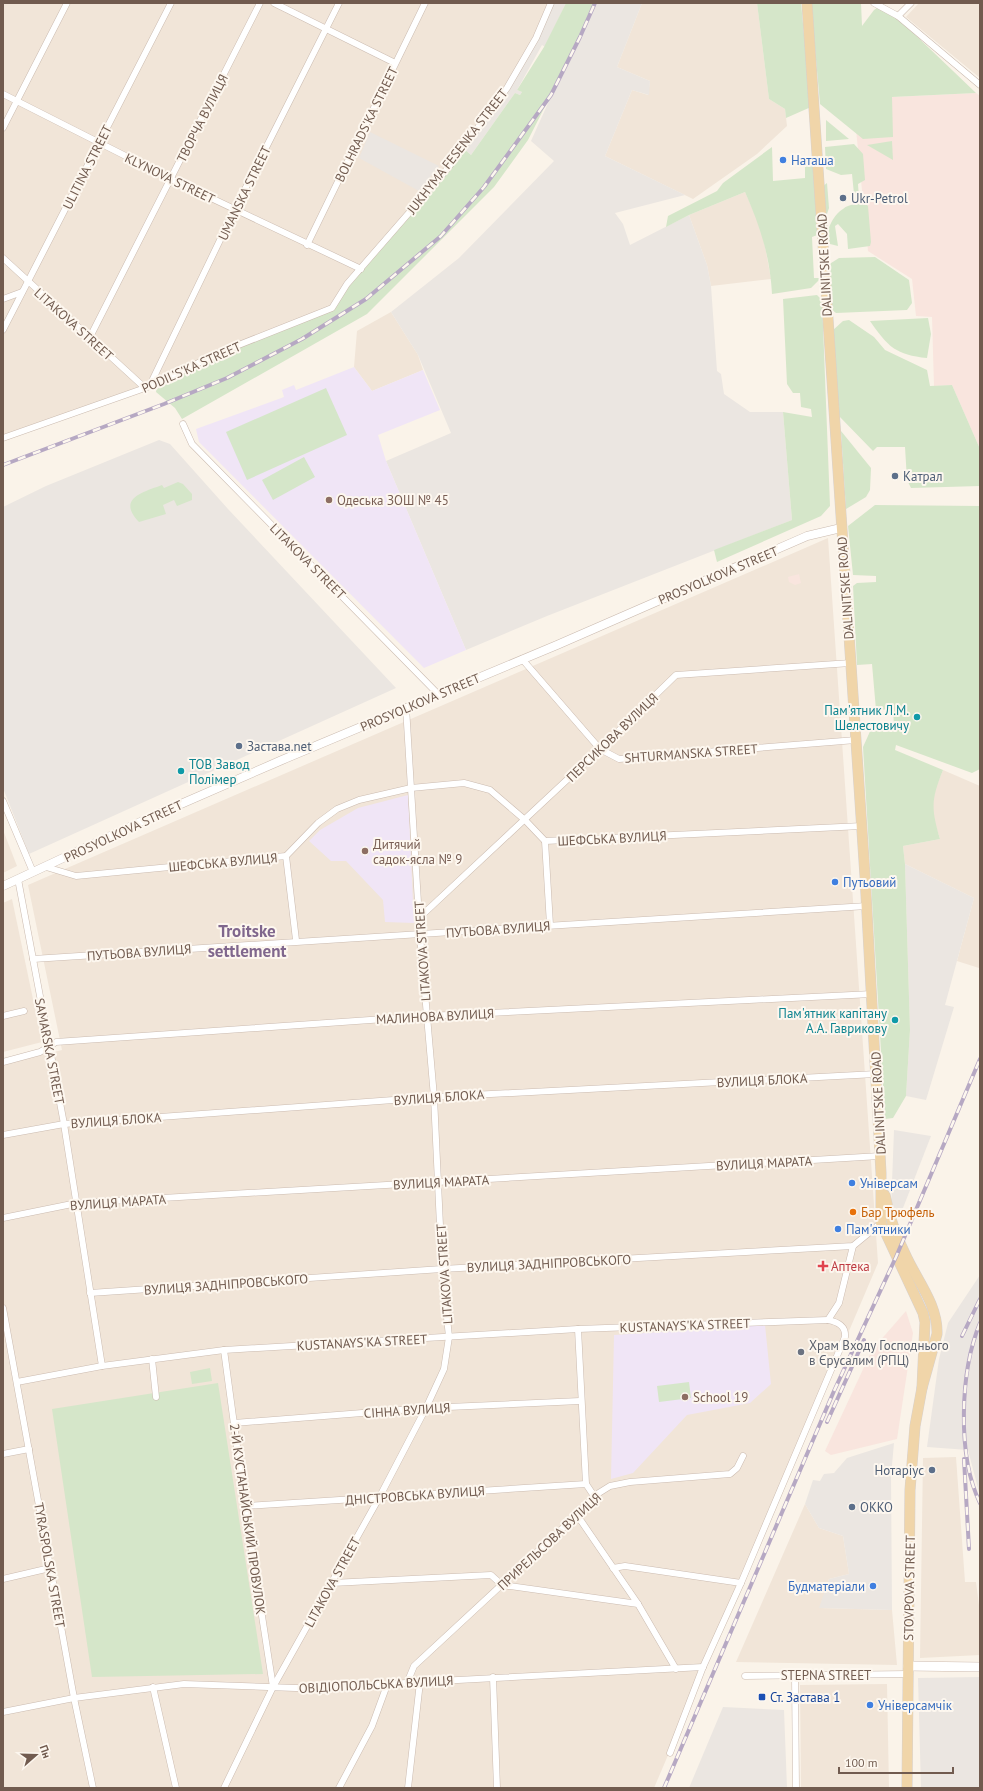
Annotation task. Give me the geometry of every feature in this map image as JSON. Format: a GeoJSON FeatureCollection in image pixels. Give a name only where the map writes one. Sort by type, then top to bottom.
{"type":"FeatureCollection","features":[{"type":"Feature","properties":{"kind":"main road","name":"DALINITSKE ROAD"},"geometry":{"type":"LineString","coordinates":[[807,3],[862,826],[881,1173]]}},
{"type":"Feature","properties":{"kind":"main road"},"geometry":{"type":"LineString","coordinates":[[881,1173],[881,1223]]}},
{"type":"Feature","properties":{"kind":"main road","name":"STOVPOVA STREET"},"geometry":{"type":"LineString","coordinates":[[881,1173],[888,1213],[907,1258],[933,1308],[937,1321],[937,1334],[922,1388],[915,1426],[910,1490],[907,1788]]}},
{"type":"Feature","properties":{"kind":"main road","name":"STOVPOVA STREET"},"geometry":{"type":"LineString","coordinates":[[881,1223],[919,1303],[925,1322],[922,1388]]}},
{"type":"Feature","properties":{"kind":"main road","name":"STEPNA STREET"},"geometry":{"type":"LineString","coordinates":[[908,1670],[980,1667]]}},
{"type":"Feature","properties":{"kind":"street"},"geometry":{"type":"LineString","coordinates":[[3,128],[66,3]]}},
{"type":"Feature","properties":{"kind":"street","name":"ULITINA STREET"},"geometry":{"type":"LineString","coordinates":[[3,330],[171,3]]}},
{"type":"Feature","properties":{"kind":"street","name":"ТВОРЧА ВУЛИЦЯ"},"geometry":{"type":"LineString","coordinates":[[89,339],[260,3]]}},
{"type":"Feature","properties":{"kind":"street"},"geometry":{"type":"LineString","coordinates":[[274,3],[395,63]]}},
{"type":"Feature","properties":{"kind":"street","name":"UMANSKA STREET"},"geometry":{"type":"LineString","coordinates":[[148,386],[339,3]]}},
{"type":"Feature","properties":{"kind":"street","name":"BOLHRADS'KA STREET"},"geometry":{"type":"LineString","coordinates":[[307,245],[425,3]]}},
{"type":"Feature","properties":{"kind":"street","name":"JUKHYMA FESENKA STREET"},"geometry":{"type":"LineString","coordinates":[[361,269],[448,168],[507,88],[536,38],[551,3]]}},
{"type":"Feature","properties":{"kind":"street"},"geometry":{"type":"LineString","coordinates":[[874,3],[898,16],[980,85]]}},
{"type":"Feature","properties":{"kind":"street"},"geometry":{"type":"LineString","coordinates":[[898,16],[911,3]]}},
{"type":"Feature","properties":{"kind":"street","name":"KLYNOVA STREET"},"geometry":{"type":"LineString","coordinates":[[3,94],[16,102],[171,179],[307,245],[361,269]]}},
{"type":"Feature","properties":{"kind":"street","name":"LITAKOVA STREET"},"geometry":{"type":"LineString","coordinates":[[3,258],[89,339],[148,386]]}},
{"type":"Feature","properties":{"kind":"street","name":"PODIL'S'KA STREET"},"geometry":{"type":"LineString","coordinates":[[3,438],[148,386],[226,350],[332,308],[347,284],[361,269]]}},
{"type":"Feature","properties":{"kind":"street"},"geometry":{"type":"LineString","coordinates":[[3,299],[22,292]]}},
{"type":"Feature","properties":{"kind":"street","name":"LITAKOVA STREET"},"geometry":{"type":"LineString","coordinates":[[183,424],[192,444],[438,694]]}},
{"type":"Feature","properties":{"kind":"street","name":"PROSYOLKOVA STREET"},"geometry":{"type":"LineString","coordinates":[[3,886],[151,817],[406,707],[522,659],[807,536],[841,528]]}},
{"type":"Feature","properties":{"kind":"street","name":"SHTURMANSKA STREET"},"geometry":{"type":"LineString","coordinates":[[522,659],[600,749],[619,758],[856,740]]}},
{"type":"Feature","properties":{"kind":"street","name":"ПЕРСИКОВА ВУЛИЦЯ"},"geometry":{"type":"LineString","coordinates":[[420,917],[525,820],[676,675],[850,663]]}},
{"type":"Feature","properties":{"kind":"street","name":"LITAKOVA STREET"},"geometry":{"type":"LineString","coordinates":[[224,1788],[273,1687],[379,1498],[426,1408],[444,1369],[449,1337],[442,1269],[434,1097],[420,935],[406,707]]}},
{"type":"Feature","properties":{"kind":"street","name":"ШЕФСЬКА ВУЛИЦЯ"},"geometry":{"type":"LineString","coordinates":[[46,867],[76,876],[286,856],[318,823],[337,809],[359,800],[411,788],[464,783],[490,790],[525,820],[546,841],[862,826]]}},
{"type":"Feature","properties":{"kind":"street"},"geometry":{"type":"LineString","coordinates":[[3,801],[33,872]]}},
{"type":"Feature","properties":{"kind":"street"},"geometry":{"type":"LineString","coordinates":[[546,841],[550,925]]}},
{"type":"Feature","properties":{"kind":"street"},"geometry":{"type":"LineString","coordinates":[[286,856],[296,940]]}},
{"type":"Feature","properties":{"kind":"street","name":"SAMARSKA STREET"},"geometry":{"type":"LineString","coordinates":[[18,879],[64,1124],[102,1366]]}},
{"type":"Feature","properties":{"kind":"street","name":"ПУТЬОВА ВУЛИЦЯ"},"geometry":{"type":"LineString","coordinates":[[33,959],[296,940],[420,935],[550,925],[867,906]]}},
{"type":"Feature","properties":{"kind":"street","name":"МАЛИНОВА ВУЛИЦЯ"},"geometry":{"type":"LineString","coordinates":[[3,1062],[40,1052],[56,1042],[427,1016],[872,994]]}},
{"type":"Feature","properties":{"kind":"street"},"geometry":{"type":"LineString","coordinates":[[3,1016],[24,1011]]}},
{"type":"Feature","properties":{"kind":"street","name":"ВУЛИЦЯ БЛОКА"},"geometry":{"type":"LineString","coordinates":[[3,1135],[64,1124],[434,1097],[876,1074]]}},
{"type":"Feature","properties":{"kind":"street","name":"ВУЛИЦЯ МАРАТА"},"geometry":{"type":"LineString","coordinates":[[3,1218],[77,1203],[880,1156]]}},
{"type":"Feature","properties":{"kind":"street"},"geometry":{"type":"LineString","coordinates":[[670,1753],[703,1667],[741,1583],[845,1337],[844,1328],[840,1324],[828,1320],[839,1303],[853,1246],[881,1223]]}},
{"type":"Feature","properties":{"kind":"street","name":"ВУЛИЦЯ ЗАДНІПРОВСЬКОГО"},"geometry":{"type":"LineString","coordinates":[[90,1293],[442,1269],[853,1246]]}},
{"type":"Feature","properties":{"kind":"street","name":"TYRASPOLSKA STREET"},"geometry":{"type":"LineString","coordinates":[[3,1308],[6,1343],[17,1382],[74,1698],[93,1788]]}},
{"type":"Feature","properties":{"kind":"street","name":"KUSTANAYS'KA STREET"},"geometry":{"type":"LineString","coordinates":[[17,1382],[102,1366],[224,1350],[578,1329],[828,1320]]}},
{"type":"Feature","properties":{"kind":"street"},"geometry":{"type":"LineString","coordinates":[[578,1329],[580,1401],[586,1484],[594,1496]]}},
{"type":"Feature","properties":{"kind":"street","name":"2-Й КУСТАНАЙСЬКИЙ ПРОВУЛОК"},"geometry":{"type":"LineString","coordinates":[[224,1350],[245,1506],[273,1687]]}},
{"type":"Feature","properties":{"kind":"street"},"geometry":{"type":"LineString","coordinates":[[152,1359],[156,1397]]}},
{"type":"Feature","properties":{"kind":"street","name":"СІННА ВУЛИЦЯ"},"geometry":{"type":"LineString","coordinates":[[234,1423],[426,1408],[580,1401]]}},
{"type":"Feature","properties":{"kind":"street"},"geometry":{"type":"LineString","coordinates":[[3,1454],[29,1449]]}},
{"type":"Feature","properties":{"kind":"street","name":"ПРИРЕЛЬСОВА ВУЛИЦЯ"},"geometry":{"type":"LineString","coordinates":[[407,1683],[414,1666],[577,1515],[594,1496],[610,1486],[630,1482],[730,1474],[737,1468],[743,1456]]}},
{"type":"Feature","properties":{"kind":"street","name":"ДНІСТРОВСЬКА ВУЛИЦЯ"},"geometry":{"type":"LineString","coordinates":[[245,1506],[586,1484]]}},
{"type":"Feature","properties":{"kind":"street"},"geometry":{"type":"LineString","coordinates":[[577,1515],[638,1604],[676,1669]]}},
{"type":"Feature","properties":{"kind":"street"},"geometry":{"type":"LineString","coordinates":[[612,1568],[625,1566],[741,1583]]}},
{"type":"Feature","properties":{"kind":"street"},"geometry":{"type":"LineString","coordinates":[[3,1579],[50,1568]]}},
{"type":"Feature","properties":{"kind":"street"},"geometry":{"type":"LineString","coordinates":[[332,1583],[491,1575],[502,1585],[638,1604]]}},
{"type":"Feature","properties":{"kind":"street","name":"ОВІДІОПОЛЬСЬКА ВУЛИЦЯ"},"geometry":{"type":"LineString","coordinates":[[3,1712],[74,1698],[184,1684],[323,1689],[420,1682],[703,1667]]}},
{"type":"Feature","properties":{"kind":"street","name":"STEPNA STREET"},"geometry":{"type":"LineString","coordinates":[[745,1676],[795,1676],[908,1670]]}},
{"type":"Feature","properties":{"kind":"street"},"geometry":{"type":"LineString","coordinates":[[795,1676],[796,1788]]}},
{"type":"Feature","properties":{"kind":"street"},"geometry":{"type":"LineString","coordinates":[[493,1678],[497,1788]]}},
{"type":"Feature","properties":{"kind":"street"},"geometry":{"type":"LineString","coordinates":[[408,1788],[420,1682]]}},
{"type":"Feature","properties":{"kind":"street"},"geometry":{"type":"LineString","coordinates":[[339,1788],[372,1726],[387,1685]]}},
{"type":"Feature","properties":{"kind":"street"},"geometry":{"type":"LineString","coordinates":[[153,1687],[176,1788]]}},
{"type":"Feature","properties":{"kind":"shaded area"},"geometry":{"type":"Polygon","coordinates":[[[3,3],[551,3],[507,88],[448,168],[332,308],[150,385],[3,438],[3,3]]]}},
{"type":"Feature","properties":{"kind":"shaded area"},"geometry":{"type":"Polygon","coordinates":[[[554,3],[566,3],[545,47],[542,45],[517,90],[522,92],[520,95],[515,93],[471,155],[464,149],[503,101],[538,39],[554,3]]]}},
{"type":"Feature","properties":{"kind":"shaded area"},"geometry":{"type":"Polygon","coordinates":[[[593,3],[642,3],[617,67],[650,81],[649,95],[632,90],[605,156],[685,195],[615,213],[623,224],[630,245],[689,215],[707,265],[711,286],[717,371],[721,374],[724,394],[750,412],[783,412],[792,520],[547,616],[466,650],[386,461],[451,433],[418,355],[391,312],[459,258],[554,161],[531,141],[593,3]]]}},
{"type":"Feature","properties":{"kind":"shaded area"},"geometry":{"type":"Polygon","coordinates":[[[642,3],[757,3],[769,99],[785,109],[787,126],[757,154],[693,199],[605,156],[632,90],[648,95],[650,81],[617,67],[642,3]]]}},
{"type":"Feature","properties":{"kind":"shaded area"},"geometry":{"type":"Polygon","coordinates":[[[919,3],[980,3],[980,78],[906,17],[919,3]]]}},
{"type":"Feature","properties":{"kind":"shaded area"},"geometry":{"type":"Polygon","coordinates":[[[976,93],[980,96],[980,449],[952,385],[934,386],[932,317],[916,316],[912,279],[868,251],[853,99],[976,93]]]}},
{"type":"Feature","properties":{"kind":"shaded area"},"geometry":{"type":"Polygon","coordinates":[[[370,132],[439,166],[419,191],[359,158],[370,132]]]}},
{"type":"Feature","properties":{"kind":"shaded area"},"geometry":{"type":"Polygon","coordinates":[[[745,192],[762,230],[771,279],[711,286],[707,265],[689,215],[745,192]]]}},
{"type":"Feature","properties":{"kind":"shaded area"},"geometry":{"type":"Polygon","coordinates":[[[391,312],[418,355],[423,370],[372,391],[354,367],[357,331],[391,312]]]}},
{"type":"Feature","properties":{"kind":"shaded area","name":"Одеська ЗОШ № 45"},"geometry":{"type":"Polygon","coordinates":[[[354,367],[372,391],[423,370],[440,410],[378,435],[386,461],[466,650],[424,668],[199,442],[196,429],[284,397],[282,390],[294,385],[296,390],[354,367]]]}},
{"type":"Feature","properties":{"kind":"shaded area"},"geometry":{"type":"Polygon","coordinates":[[[159,440],[170,444],[228,509],[396,688],[29,854],[3,788],[3,507],[46,486],[159,440]]]}},
{"type":"Feature","properties":{"kind":"shaded area"},"geometry":{"type":"Polygon","coordinates":[[[828,538],[878,1263],[654,1788],[3,1788],[3,1064],[62,1050],[28,885],[828,538]]]}},
{"type":"Feature","properties":{"kind":"shaded area"},"geometry":{"type":"Polygon","coordinates":[[[799,574],[801,583],[795,585],[789,582],[788,577],[799,574]]]}},
{"type":"Feature","properties":{"kind":"shaded area"},"geometry":{"type":"Polygon","coordinates":[[[943,770],[980,786],[979,968],[957,961],[974,898],[905,864],[903,846],[940,839],[932,814],[933,794],[943,770]]]}},
{"type":"Feature","properties":{"kind":"shaded area","name":"Дитячий садок-ясла № 9"},"geometry":{"type":"Polygon","coordinates":[[[408,795],[414,923],[385,922],[383,900],[346,861],[331,861],[309,841],[320,830],[358,808],[408,795]]]}},
{"type":"Feature","properties":{"kind":"shaded area"},"geometry":{"type":"Polygon","coordinates":[[[3,830],[17,866],[3,873],[3,830]]]}},
{"type":"Feature","properties":{"kind":"shaded area"},"geometry":{"type":"Polygon","coordinates":[[[905,864],[974,898],[945,1005],[954,1007],[926,1100],[906,1096],[910,1030],[905,864]]]}},
{"type":"Feature","properties":{"kind":"shaded area"},"geometry":{"type":"Polygon","coordinates":[[[12,899],[42,1042],[3,1052],[3,903],[12,899]]]}},
{"type":"Feature","properties":{"kind":"shaded area"},"geometry":{"type":"Polygon","coordinates":[[[894,1130],[931,1136],[903,1208],[891,1209],[894,1130]]]}},
{"type":"Feature","properties":{"kind":"shaded area"},"geometry":{"type":"Polygon","coordinates":[[[980,1275],[980,1496],[968,1450],[927,1447],[939,1359],[948,1323],[980,1275]]]}},
{"type":"Feature","properties":{"kind":"shaded area"},"geometry":{"type":"Polygon","coordinates":[[[906,1311],[913,1333],[897,1439],[831,1455],[825,1451],[872,1350],[906,1311]]]}},
{"type":"Feature","properties":{"kind":"shaded area","name":"School 19"},"geometry":{"type":"Polygon","coordinates":[[[765,1325],[771,1384],[750,1403],[687,1415],[633,1473],[611,1479],[614,1335],[765,1325]]]}},
{"type":"Feature","properties":{"kind":"shaded area"},"geometry":{"type":"Polygon","coordinates":[[[894,1443],[891,1476],[892,1610],[819,1608],[829,1579],[849,1574],[843,1536],[819,1528],[805,1504],[813,1480],[820,1481],[824,1474],[834,1473],[847,1458],[894,1443]]]}},
{"type":"Feature","properties":{"kind":"shaded area"},"geometry":{"type":"Polygon","coordinates":[[[956,1457],[965,1582],[976,1582],[980,1613],[980,1655],[920,1658],[923,1458],[956,1457]]]}},
{"type":"Feature","properties":{"kind":"shaded area"},"geometry":{"type":"Polygon","coordinates":[[[805,1504],[819,1528],[843,1536],[849,1574],[829,1579],[820,1608],[892,1610],[897,1665],[736,1662],[805,1504]]]}},
{"type":"Feature","properties":{"kind":"shaded area"},"geometry":{"type":"Polygon","coordinates":[[[980,1677],[980,1788],[921,1788],[918,1678],[980,1677]]]}},
{"type":"Feature","properties":{"kind":"shaded area"},"geometry":{"type":"Polygon","coordinates":[[[887,1684],[889,1788],[801,1788],[800,1685],[887,1684]]]}},
{"type":"Feature","properties":{"kind":"shaded area"},"geometry":{"type":"Polygon","coordinates":[[[723,1707],[784,1710],[787,1788],[689,1788],[723,1707]]]}},
{"type":"Feature","properties":{"kind":"green space"},"geometry":{"type":"Polygon","coordinates":[[[566,3],[595,3],[580,37],[528,140],[494,187],[367,314],[182,419],[175,408],[156,392],[157,385],[205,362],[333,308],[342,292],[464,149],[471,155],[515,93],[520,95],[522,92],[517,90],[544,47],[566,3]]]}},
{"type":"Feature","properties":{"kind":"green space"},"geometry":{"type":"Polygon","coordinates":[[[757,3],[801,3],[811,107],[786,118],[785,109],[769,99],[757,3]]]}},
{"type":"Feature","properties":{"kind":"green space"},"geometry":{"type":"Polygon","coordinates":[[[811,3],[861,3],[862,26],[874,10],[883,4],[976,93],[892,97],[893,137],[863,139],[820,104],[811,3]]]}},
{"type":"Feature","properties":{"kind":"green space"},"geometry":{"type":"Polygon","coordinates":[[[826,120],[849,139],[826,141],[826,120]]]}},
{"type":"Feature","properties":{"kind":"green space"},"geometry":{"type":"Polygon","coordinates":[[[892,141],[893,160],[867,145],[892,141]]]}},
{"type":"Feature","properties":{"kind":"green space"},"geometry":{"type":"Polygon","coordinates":[[[854,144],[863,154],[865,180],[858,184],[859,198],[868,206],[871,242],[870,246],[848,249],[847,234],[838,224],[835,226],[838,246],[830,244],[828,240],[828,230],[839,212],[846,207],[855,204],[852,174],[841,175],[826,169],[825,147],[854,144]]]}},
{"type":"Feature","properties":{"kind":"green space"},"geometry":{"type":"Polygon","coordinates":[[[772,147],[773,181],[805,178],[805,163],[816,158],[820,234],[812,237],[814,278],[821,278],[811,288],[772,294],[767,254],[745,192],[689,215],[666,227],[668,216],[717,191],[723,183],[772,147]]]}},
{"type":"Feature","properties":{"kind":"green space"},"geometry":{"type":"Polygon","coordinates":[[[827,183],[829,208],[827,214],[824,215],[822,187],[827,183]]]}},
{"type":"Feature","properties":{"kind":"green space"},"geometry":{"type":"Polygon","coordinates":[[[875,257],[909,280],[912,303],[907,310],[836,313],[831,309],[828,265],[839,258],[875,257]]]}},
{"type":"Feature","properties":{"kind":"green space"},"geometry":{"type":"Polygon","coordinates":[[[817,295],[822,300],[830,506],[821,516],[717,562],[714,550],[792,520],[783,412],[812,417],[811,409],[801,407],[800,393],[793,393],[787,384],[783,299],[817,295]]]}},
{"type":"Feature","properties":{"kind":"green space"},"geometry":{"type":"Polygon","coordinates":[[[928,318],[931,334],[927,358],[916,357],[900,352],[882,337],[870,321],[928,318]]]}},
{"type":"Feature","properties":{"kind":"green space"},"geometry":{"type":"Polygon","coordinates":[[[849,320],[874,337],[885,350],[927,370],[930,386],[952,385],[980,449],[980,486],[911,488],[907,480],[905,447],[877,447],[873,451],[839,416],[832,331],[843,321],[849,320]]]}},
{"type":"Feature","properties":{"kind":"green space"},"geometry":{"type":"Polygon","coordinates":[[[326,388],[347,435],[247,480],[226,432],[326,388]]]}},
{"type":"Feature","properties":{"kind":"green space"},"geometry":{"type":"Polygon","coordinates":[[[841,431],[871,468],[870,490],[866,497],[846,509],[841,431]]]}},
{"type":"Feature","properties":{"kind":"green space"},"geometry":{"type":"Polygon","coordinates":[[[304,457],[315,477],[273,500],[262,480],[304,457]]]}},
{"type":"Feature","properties":{"kind":"green space"},"geometry":{"type":"Polygon","coordinates":[[[178,482],[183,484],[192,494],[192,500],[177,506],[174,500],[163,505],[166,514],[139,522],[130,507],[131,502],[135,497],[141,493],[162,485],[164,488],[178,482]]]}},
{"type":"Feature","properties":{"kind":"green space"},"geometry":{"type":"Polygon","coordinates":[[[875,505],[980,506],[980,769],[972,773],[896,745],[895,750],[943,770],[934,797],[935,819],[940,839],[903,846],[905,864],[910,1030],[906,1096],[893,1118],[885,1119],[863,747],[872,727],[894,726],[893,709],[876,710],[872,664],[857,665],[853,586],[857,583],[876,582],[876,576],[853,575],[848,526],[875,505]]]}},
{"type":"Feature","properties":{"kind":"green space"},"geometry":{"type":"Polygon","coordinates":[[[210,1368],[212,1381],[192,1384],[190,1372],[210,1368]]]}},
{"type":"Feature","properties":{"kind":"green space"},"geometry":{"type":"Polygon","coordinates":[[[689,1382],[691,1398],[659,1402],[657,1386],[689,1382]]]}},
{"type":"Feature","properties":{"kind":"green space"},"geometry":{"type":"Polygon","coordinates":[[[218,1383],[263,1674],[92,1677],[52,1409],[218,1383]]]}},
{"type":"Feature","properties":{"kind":"railway"},"geometry":{"type":"LineString","coordinates":[[3,465],[164,404],[227,378],[302,339],[366,299],[441,236],[484,187],[551,95],[595,3]]}},
{"type":"Feature","properties":{"kind":"railway"},"geometry":{"type":"LineString","coordinates":[[664,1788],[834,1391],[896,1257],[980,1059]]}},
{"type":"Feature","properties":{"kind":"railway"},"geometry":{"type":"LineString","coordinates":[[962,1336],[980,1299]]}},
{"type":"Feature","properties":{"kind":"railway"},"geometry":{"type":"LineString","coordinates":[[980,1323],[973,1343],[968,1365],[964,1413],[967,1462],[980,1503]]}},
{"type":"Feature","properties":{"kind":"railway"},"geometry":{"type":"LineString","coordinates":[[827,1422],[864,1340]]}},
{"type":"Feature","properties":{"kind":"railway"},"geometry":{"type":"LineString","coordinates":[[964,1459],[969,1549]]}},
{"type":"Feature","properties":{"kind":"place","name":"Наташа"},"geometry":{"type":"Point","coordinates":[783,160]}},
{"type":"Feature","properties":{"kind":"place","name":"Ukr-Petrol"},"geometry":{"type":"Point","coordinates":[843,198]}},
{"type":"Feature","properties":{"kind":"place","name":"Катрал"},"geometry":{"type":"Point","coordinates":[895,476]}},
{"type":"Feature","properties":{"kind":"place","name":"Одеська ЗОШ № 45"},"geometry":{"type":"Point","coordinates":[329,500]}},
{"type":"Feature","properties":{"kind":"place","name":"Пам'ятник Л.М. Шелестовичу"},"geometry":{"type":"Point","coordinates":[917,717]}},
{"type":"Feature","properties":{"kind":"place","name":"Застава.net"},"geometry":{"type":"Point","coordinates":[239,746]}},
{"type":"Feature","properties":{"kind":"place","name":"ТОВ Завод Полімер"},"geometry":{"type":"Point","coordinates":[181,771]}},
{"type":"Feature","properties":{"kind":"place","name":"Дитячий садок-ясла № 9"},"geometry":{"type":"Point","coordinates":[365,851]}},
{"type":"Feature","properties":{"kind":"place","name":"Путьовий"},"geometry":{"type":"Point","coordinates":[835,882]}},
{"type":"Feature","properties":{"kind":"place","name":"Пам'ятник капітану А.А. Гаврикову"},"geometry":{"type":"Point","coordinates":[895,1020]}},
{"type":"Feature","properties":{"kind":"place","name":"Універсам"},"geometry":{"type":"Point","coordinates":[852,1183]}},
{"type":"Feature","properties":{"kind":"place","name":"Бар Трюфель"},"geometry":{"type":"Point","coordinates":[853,1212]}},
{"type":"Feature","properties":{"kind":"place","name":"Пам'ятники"},"geometry":{"type":"Point","coordinates":[838,1229]}},
{"type":"Feature","properties":{"kind":"place","name":"Аптека"},"geometry":{"type":"Point","coordinates":[823,1266]}},
{"type":"Feature","properties":{"kind":"place","name":"Храм Входу Господнього в Єрусалим (РПЦ)"},"geometry":{"type":"Point","coordinates":[801,1352]}},
{"type":"Feature","properties":{"kind":"place","name":"School 19"},"geometry":{"type":"Point","coordinates":[685,1397]}},
{"type":"Feature","properties":{"kind":"place","name":"Нотаріус"},"geometry":{"type":"Point","coordinates":[932,1470]}},
{"type":"Feature","properties":{"kind":"place","name":"OKKO"},"geometry":{"type":"Point","coordinates":[852,1507]}},
{"type":"Feature","properties":{"kind":"place","name":"Будматеріали"},"geometry":{"type":"Point","coordinates":[873,1586]}},
{"type":"Feature","properties":{"kind":"place","name":"Ст. Застава 1"},"geometry":{"type":"Point","coordinates":[762,1697]}},
{"type":"Feature","properties":{"kind":"place","name":"Універсамчік"},"geometry":{"type":"Point","coordinates":[870,1705]}},
{"type":"Feature","properties":{"kind":"district","name":"Troitske settlement"},"geometry":{"type":"Point","coordinates":[247,941]}}]}
